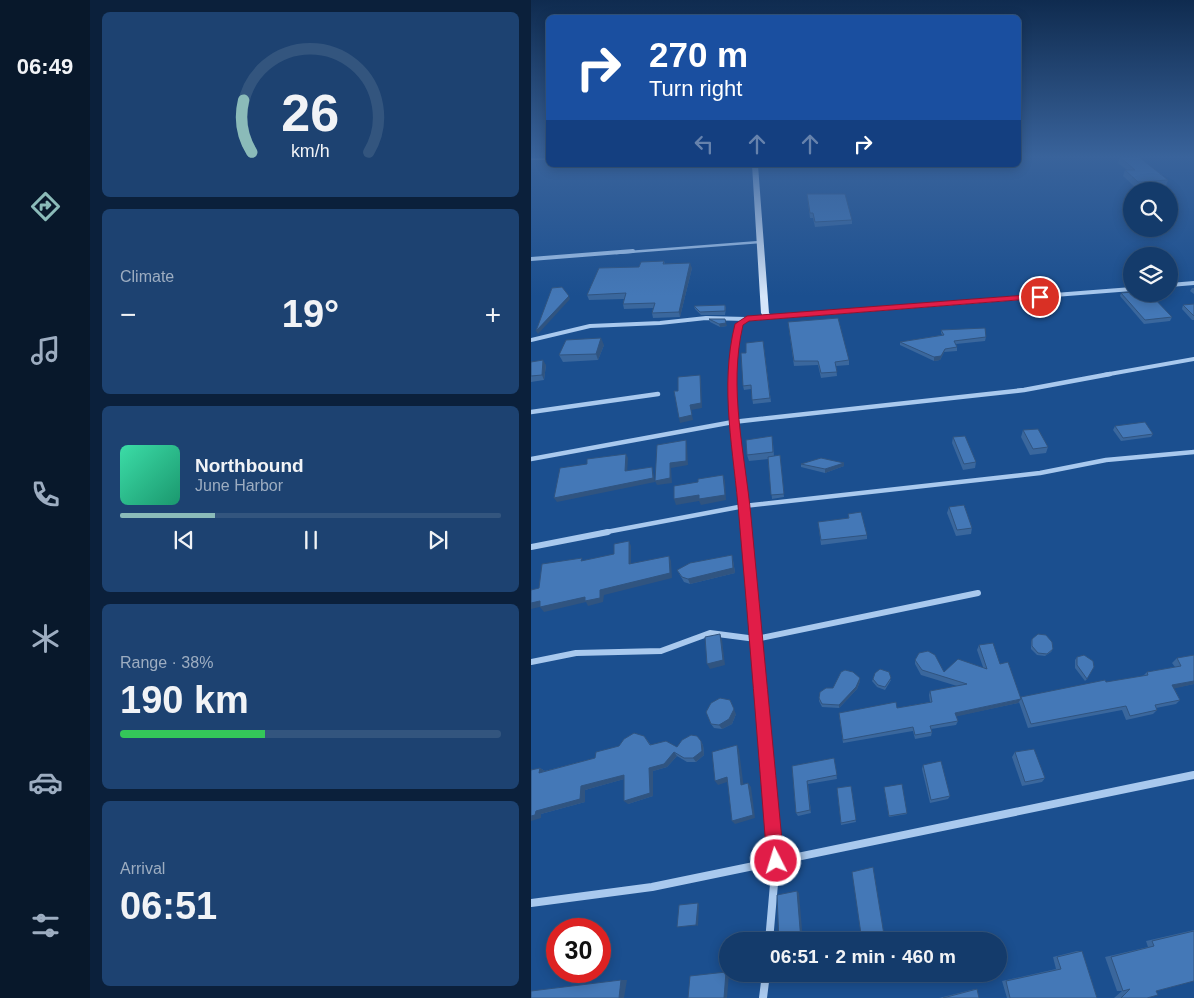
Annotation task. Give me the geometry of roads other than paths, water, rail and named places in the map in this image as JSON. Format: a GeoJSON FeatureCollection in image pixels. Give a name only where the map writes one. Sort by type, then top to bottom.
{"type":"FeatureCollection","features":[{"type":"Feature","properties":{"kind":"street"},"geometry":{"type":"LineString","coordinates":[[758,204],[765,313],[768,317]]}},
{"type":"Feature","properties":{"kind":"street"},"geometry":{"type":"LineString","coordinates":[[531,259],[760,242]]}},
{"type":"Feature","properties":{"kind":"street"},"geometry":{"type":"LineString","coordinates":[[1178,285],[1194,283]]}},
{"type":"Feature","properties":{"kind":"street"},"geometry":{"type":"LineString","coordinates":[[531,340],[590,326],[660,323],[706,318],[747,319],[987,302],[1123,290]]}},
{"type":"Feature","properties":{"kind":"street"},"geometry":{"type":"LineString","coordinates":[[747,319],[739,324],[733,350],[733,422],[744,506],[776,861],[770,932]]}},
{"type":"Feature","properties":{"kind":"street"},"geometry":{"type":"LineString","coordinates":[[531,459],[733,422],[1024,390],[1194,359]]}},
{"type":"Feature","properties":{"kind":"street"},"geometry":{"type":"LineString","coordinates":[[531,412],[657,394]]}},
{"type":"Feature","properties":{"kind":"street"},"geometry":{"type":"LineString","coordinates":[[531,547],[744,506],[1040,473],[1106,460],[1194,452]]}},
{"type":"Feature","properties":{"kind":"street"},"geometry":{"type":"LineString","coordinates":[[531,662],[576,653],[661,651],[710,633],[756,639],[978,593]]}},
{"type":"Feature","properties":{"kind":"street"},"geometry":{"type":"LineString","coordinates":[[531,903],[652,887],[1194,775]]}},
{"type":"Feature","properties":{"kind":"street"},"geometry":{"type":"LineString","coordinates":[[763,998],[765,982]]}}]}
